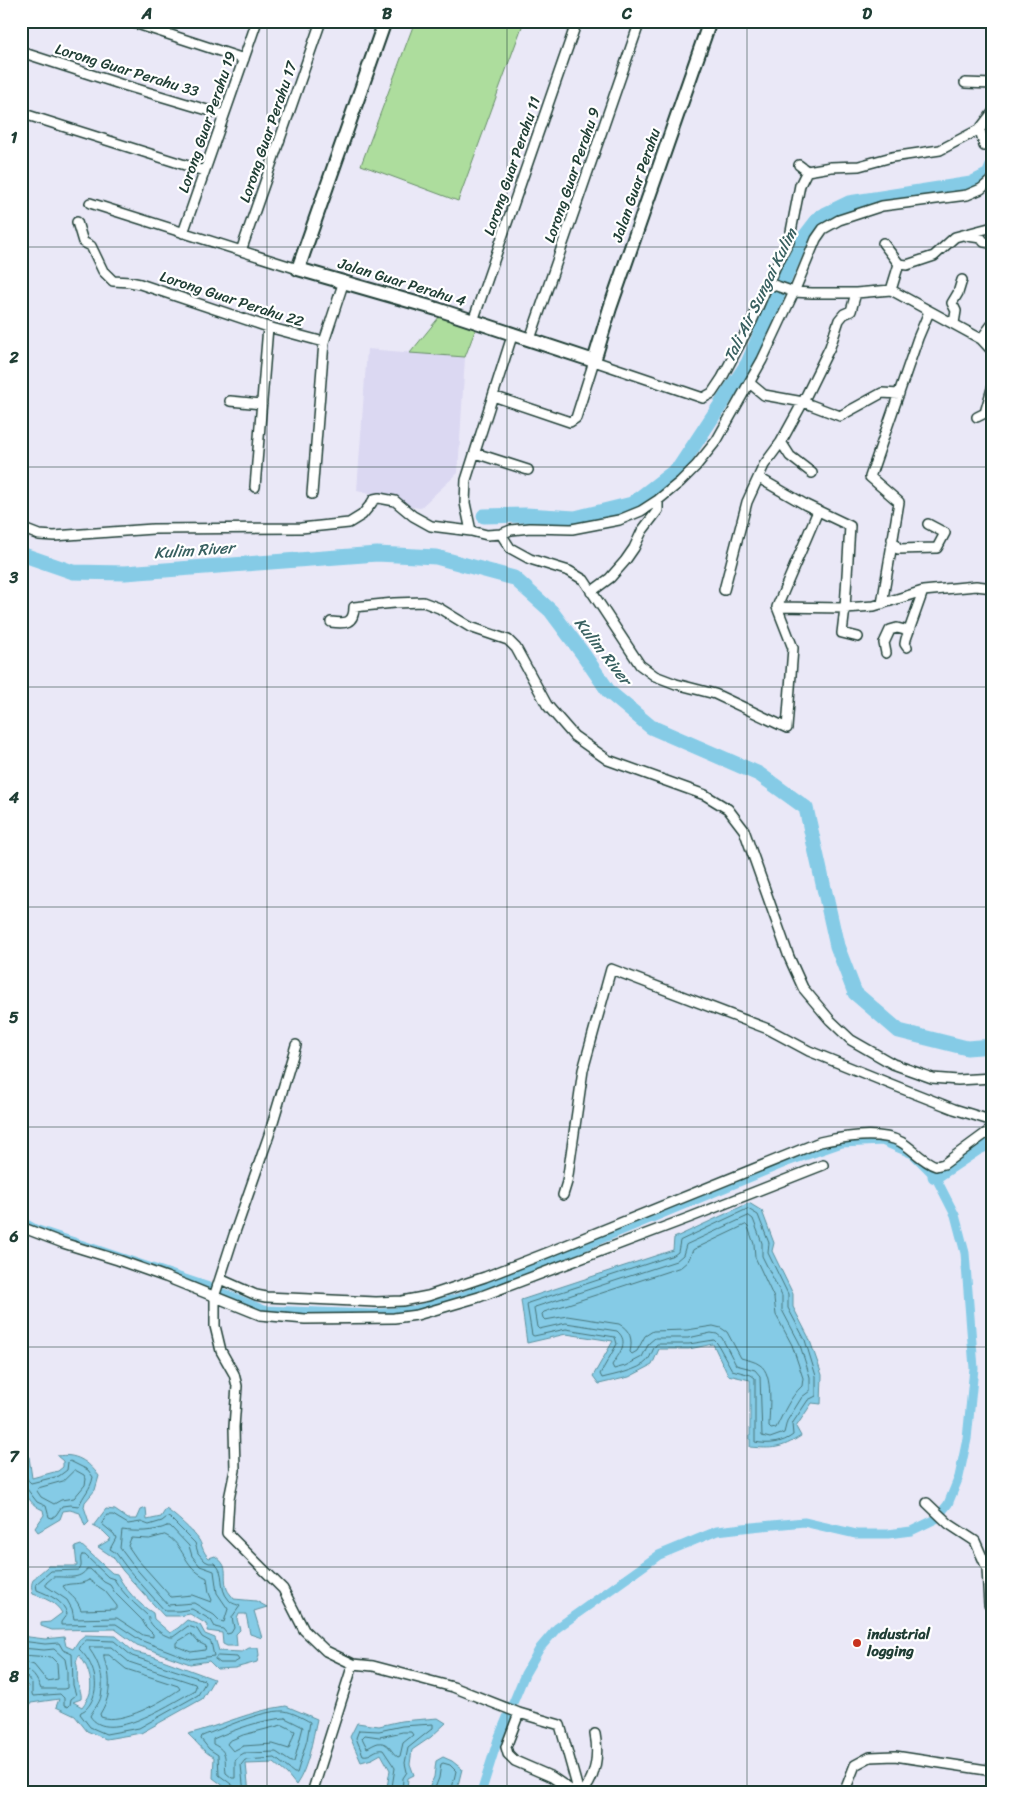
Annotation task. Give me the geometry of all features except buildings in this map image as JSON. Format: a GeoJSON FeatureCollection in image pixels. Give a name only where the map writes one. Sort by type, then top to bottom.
{"type":"FeatureCollection","features":[{"type":"Feature","properties":{"kind":"street"},"geometry":{"type":"LineString","coordinates":[[128,21],[244,59]]}},
{"type":"Feature","properties":{"kind":"street","name":"Lorong Guar Perahu 19"},"geometry":{"type":"LineString","coordinates":[[183,232],[257,21]]}},
{"type":"Feature","properties":{"kind":"street","name":"Lorong Guar Perahu 17"},"geometry":{"type":"LineString","coordinates":[[240,251],[321,21]]}},
{"type":"Feature","properties":{"kind":"street"},"geometry":{"type":"LineString","coordinates":[[298,269],[386,21]]}},
{"type":"Feature","properties":{"kind":"street","name":"Lorong Guar Perahu 11"},"geometry":{"type":"LineString","coordinates":[[473,321],[578,21]]}},
{"type":"Feature","properties":{"kind":"street","name":"Lorong Guar Perahu 9"},"geometry":{"type":"LineString","coordinates":[[530,339],[640,21]]}},
{"type":"Feature","properties":{"kind":"street","name":"Jalan Guar Perahu"},"geometry":{"type":"LineString","coordinates":[[594,361],[610,308],[710,21]]}},
{"type":"Feature","properties":{"kind":"street","name":"Lorong Guar Perahu 33"},"geometry":{"type":"LineString","coordinates":[[21,52],[224,115]]}},
{"type":"Feature","properties":{"kind":"street"},"geometry":{"type":"LineString","coordinates":[[965,84],[993,84]]}},
{"type":"Feature","properties":{"kind":"street"},"geometry":{"type":"LineString","coordinates":[[799,165],[807,171],[831,167],[859,166],[892,157],[940,150],[980,129],[993,112]]}},
{"type":"Feature","properties":{"kind":"street"},"geometry":{"type":"LineString","coordinates":[[21,113],[204,171]]}},
{"type":"Feature","properties":{"kind":"street"},"geometry":{"type":"LineString","coordinates":[[980,129],[984,146]]}},
{"type":"Feature","properties":{"kind":"street"},"geometry":{"type":"LineString","coordinates":[[807,171],[800,185],[789,242],[771,284],[793,292],[856,293],[891,290],[981,339],[993,352]]}},
{"type":"Feature","properties":{"kind":"street"},"geometry":{"type":"LineString","coordinates":[[21,528],[39,535],[54,536],[153,529],[301,528],[349,523],[362,515],[374,499],[379,498],[395,501],[413,516],[431,526],[471,530],[488,535],[530,528],[572,530],[619,520],[634,514],[658,500],[696,466],[717,440],[762,360],[816,239],[823,229],[839,220],[882,206],[967,195],[981,189],[993,179]]}},
{"type":"Feature","properties":{"kind":"street","name":"Jalan Guar Perahu 4"},"geometry":{"type":"LineString","coordinates":[[90,203],[298,269],[344,281],[512,333],[703,398],[712,393],[722,378],[771,284]]}},
{"type":"Feature","properties":{"kind":"street","name":"Lorong Guar Perahu 22"},"geometry":{"type":"LineString","coordinates":[[77,222],[83,242],[91,246],[108,277],[113,281],[130,282],[268,327],[324,342]]}},
{"type":"Feature","properties":{"kind":"street"},"geometry":{"type":"LineString","coordinates":[[882,243],[899,264],[908,265],[934,256],[955,237],[993,227]]}},
{"type":"Feature","properties":{"kind":"street"},"geometry":{"type":"LineString","coordinates":[[955,237],[971,236],[993,244]]}},
{"type":"Feature","properties":{"kind":"street"},"geometry":{"type":"LineString","coordinates":[[891,290],[899,264]]}},
{"type":"Feature","properties":{"kind":"street"},"geometry":{"type":"LineString","coordinates":[[954,323],[956,311],[952,303],[958,293],[962,280]]}},
{"type":"Feature","properties":{"kind":"street"},"geometry":{"type":"LineString","coordinates":[[312,494],[324,342],[344,281]]}},
{"type":"Feature","properties":{"kind":"street"},"geometry":{"type":"LineString","coordinates":[[724,590],[747,502],[764,465],[781,442],[803,402],[830,347],[839,320],[851,310],[856,293]]}},
{"type":"Feature","properties":{"kind":"street"},"geometry":{"type":"LineString","coordinates":[[882,604],[899,502],[870,477],[918,338],[929,312]]}},
{"type":"Feature","properties":{"kind":"street"},"geometry":{"type":"LineString","coordinates":[[981,339],[993,323]]}},
{"type":"Feature","properties":{"kind":"street"},"geometry":{"type":"LineString","coordinates":[[255,486],[268,327]]}},
{"type":"Feature","properties":{"kind":"street"},"geometry":{"type":"LineString","coordinates":[[471,530],[464,503],[466,480],[494,396],[512,333]]}},
{"type":"Feature","properties":{"kind":"street"},"geometry":{"type":"LineString","coordinates":[[494,396],[570,422],[576,418],[594,361]]}},
{"type":"Feature","properties":{"kind":"street"},"geometry":{"type":"LineString","coordinates":[[750,381],[764,396],[803,402],[840,416],[882,392],[899,394]]}},
{"type":"Feature","properties":{"kind":"street"},"geometry":{"type":"LineString","coordinates":[[977,417],[985,413],[993,385]]}},
{"type":"Feature","properties":{"kind":"street"},"geometry":{"type":"LineString","coordinates":[[230,401],[262,404]]}},
{"type":"Feature","properties":{"kind":"street"},"geometry":{"type":"LineString","coordinates":[[781,442],[790,456],[812,473]]}},
{"type":"Feature","properties":{"kind":"street"},"geometry":{"type":"LineString","coordinates":[[474,453],[528,470]]}},
{"type":"Feature","properties":{"kind":"street"},"geometry":{"type":"LineString","coordinates":[[759,478],[818,511],[850,526],[846,608],[842,633],[858,637]]}},
{"type":"Feature","properties":{"kind":"street"},"geometry":{"type":"LineString","coordinates":[[591,592],[610,578],[626,561],[642,531],[658,510],[658,500]]}},
{"type":"Feature","properties":{"kind":"street"},"geometry":{"type":"LineString","coordinates":[[501,534],[510,548],[530,559],[569,571],[584,580],[640,665],[655,676],[676,684],[715,694],[787,728],[793,648],[777,606],[818,511]]}},
{"type":"Feature","properties":{"kind":"street"},"geometry":{"type":"LineString","coordinates":[[892,539],[898,549],[937,548],[945,533],[928,524]]}},
{"type":"Feature","properties":{"kind":"street"},"geometry":{"type":"LineString","coordinates":[[777,606],[846,608],[874,606],[923,591],[976,586],[993,588]]}},
{"type":"Feature","properties":{"kind":"street"},"geometry":{"type":"LineString","coordinates":[[907,647],[908,631],[923,591]]}},
{"type":"Feature","properties":{"kind":"street"},"geometry":{"type":"LineString","coordinates":[[331,622],[343,624],[350,621],[354,614],[354,607],[423,602],[439,608],[470,627],[508,640],[516,648],[547,705],[574,736],[608,760],[704,795],[728,809],[744,830],[789,957],[803,988],[830,1020],[851,1040],[893,1064],[932,1078],[958,1080],[993,1078]]}},
{"type":"Feature","properties":{"kind":"street"},"geometry":{"type":"LineString","coordinates":[[886,653],[884,643],[890,630],[897,628],[908,631]]}},
{"type":"Feature","properties":{"kind":"street"},"geometry":{"type":"LineString","coordinates":[[563,1195],[568,1182],[583,1070],[611,969],[768,1029],[809,1051],[898,1087],[954,1109],[993,1121]]}},
{"type":"Feature","properties":{"kind":"street"},"geometry":{"type":"LineString","coordinates":[[296,1045],[269,1135],[219,1281],[216,1296],[214,1326],[221,1351],[234,1374],[237,1386],[234,1446],[235,1470],[229,1499],[228,1533],[283,1589],[304,1630],[326,1651],[353,1664],[373,1666],[453,1688],[518,1713],[560,1725],[579,1793]]}},
{"type":"Feature","properties":{"kind":"street"},"geometry":{"type":"LineString","coordinates":[[219,1281],[266,1297],[376,1302],[416,1299],[485,1277],[820,1142],[841,1137],[890,1138],[900,1142],[936,1166],[944,1164],[993,1128]]}},
{"type":"Feature","properties":{"kind":"street"},"geometry":{"type":"LineString","coordinates":[[21,1227],[62,1243],[166,1277],[260,1315],[306,1319],[394,1318],[417,1315],[479,1297],[823,1165]]}},
{"type":"Feature","properties":{"kind":"street"},"geometry":{"type":"LineString","coordinates":[[926,1503],[949,1524],[975,1541],[987,1568],[989,1605],[993,1608]]}},
{"type":"Feature","properties":{"kind":"street"},"geometry":{"type":"LineString","coordinates":[[312,1793],[353,1664]]}},
{"type":"Feature","properties":{"kind":"street"},"geometry":{"type":"LineString","coordinates":[[518,1713],[506,1747],[508,1754],[516,1761],[552,1777],[579,1793]]}},
{"type":"Feature","properties":{"kind":"street"},"geometry":{"type":"LineString","coordinates":[[579,1793],[587,1787],[596,1762],[598,1748],[595,1734]]}},
{"type":"Feature","properties":{"kind":"street"},"geometry":{"type":"LineString","coordinates":[[844,1793],[855,1765],[870,1757],[896,1756],[993,1771]]}},
{"type":"Feature","properties":{"kind":"shaded area"},"geometry":{"type":"Polygon","coordinates":[[[367,349],[465,357],[458,473],[420,508],[406,506],[398,498],[357,491],[367,349]]]}},
{"type":"Feature","properties":{"kind":"green space"},"geometry":{"type":"Polygon","coordinates":[[[415,21],[524,21],[458,201],[361,165],[415,21]]]}},
{"type":"Feature","properties":{"kind":"green space"},"geometry":{"type":"Polygon","coordinates":[[[440,316],[476,328],[465,357],[410,353],[440,316]]]}},
{"type":"Feature","properties":{"kind":"water"},"geometry":{"type":"Polygon","coordinates":[[[749,1203],[762,1211],[774,1243],[772,1251],[793,1294],[793,1307],[809,1338],[822,1375],[821,1404],[812,1403],[796,1427],[801,1436],[776,1447],[750,1447],[750,1380],[728,1375],[713,1344],[689,1349],[659,1349],[652,1365],[629,1377],[599,1384],[593,1376],[613,1341],[566,1334],[527,1343],[521,1300],[673,1250],[674,1238],[749,1203]]]}},
{"type":"Feature","properties":{"kind":"water"},"geometry":{"type":"Polygon","coordinates":[[[21,1450],[29,1457],[32,1478],[58,1471],[63,1467],[63,1461],[57,1456],[64,1455],[81,1459],[95,1471],[99,1476],[95,1490],[85,1502],[84,1507],[89,1522],[85,1526],[80,1513],[70,1510],[63,1511],[60,1519],[38,1532],[35,1528],[44,1515],[43,1510],[35,1506],[21,1491],[21,1450]]]}},
{"type":"Feature","properties":{"kind":"water"},"geometry":{"type":"Polygon","coordinates":[[[146,1508],[147,1520],[161,1517],[166,1509],[170,1511],[196,1537],[209,1558],[215,1556],[220,1560],[225,1567],[227,1589],[234,1599],[256,1601],[267,1607],[254,1611],[262,1638],[250,1634],[246,1614],[239,1614],[237,1619],[240,1630],[236,1634],[237,1646],[223,1644],[222,1633],[207,1631],[208,1625],[190,1614],[164,1616],[123,1571],[113,1557],[98,1547],[111,1539],[103,1531],[93,1526],[106,1509],[115,1510],[128,1519],[137,1519],[141,1510],[146,1508]]]}},
{"type":"Feature","properties":{"kind":"water"},"geometry":{"type":"Polygon","coordinates":[[[81,1545],[112,1573],[117,1574],[132,1596],[153,1613],[154,1619],[170,1633],[187,1620],[200,1625],[205,1634],[215,1638],[219,1651],[242,1652],[249,1648],[258,1648],[257,1662],[235,1668],[217,1669],[209,1661],[190,1664],[137,1645],[115,1629],[52,1630],[41,1626],[41,1623],[50,1622],[62,1613],[53,1603],[33,1594],[33,1581],[48,1566],[77,1566],[75,1547],[81,1545]]]}},
{"type":"Feature","properties":{"kind":"water"},"geometry":{"type":"Polygon","coordinates":[[[85,1635],[116,1636],[134,1652],[152,1656],[214,1679],[202,1699],[141,1733],[106,1739],[87,1731],[75,1716],[56,1707],[59,1699],[31,1703],[24,1715],[24,1721],[30,1723],[29,1727],[21,1732],[21,1700],[26,1695],[28,1686],[21,1680],[21,1636],[45,1639],[64,1637],[66,1646],[73,1649],[85,1635]],[[79,1655],[76,1662],[81,1699],[73,1702],[82,1707],[89,1696],[91,1683],[89,1672],[79,1655]]]}},
{"type":"Feature","properties":{"kind":"water"},"geometry":{"type":"Polygon","coordinates":[[[286,1706],[317,1719],[307,1762],[296,1785],[274,1763],[246,1764],[249,1793],[229,1790],[213,1778],[214,1757],[203,1750],[188,1734],[260,1711],[286,1706]]]}},
{"type":"Feature","properties":{"kind":"water"},"geometry":{"type":"Polygon","coordinates":[[[438,1718],[446,1723],[431,1737],[412,1750],[410,1764],[414,1775],[408,1778],[407,1790],[410,1793],[386,1793],[390,1770],[381,1754],[361,1762],[350,1737],[357,1723],[379,1726],[401,1721],[438,1718]]]}},
{"type":"Feature","properties":{"kind":"water"},"geometry":{"type":"Polygon","coordinates":[[[443,1757],[462,1769],[456,1793],[427,1793],[434,1777],[436,1761],[443,1757]]]}},
{"type":"Feature","properties":{"kind":"waterway","name":"Tali Air Sungai Kulim"},"geometry":{"type":"LineString","coordinates":[[484,516],[526,515],[575,518],[632,504],[679,468],[748,363],[800,243],[820,217],[849,203],[971,184],[989,175],[993,166]]}},
{"type":"Feature","properties":{"kind":"waterway","name":"Kulim River"},"geometry":{"type":"LineString","coordinates":[[21,554],[73,572],[125,573],[377,554],[436,557],[514,578],[551,611],[609,692],[651,727],[759,774],[806,808],[837,946],[855,993],[899,1031],[967,1048],[993,1046]]}},
{"type":"Feature","properties":{"kind":"waterway"},"geometry":{"type":"LineString","coordinates":[[21,1221],[35,1229],[206,1286],[264,1310],[373,1314],[415,1310],[461,1297],[787,1162],[842,1143],[882,1141],[913,1154],[935,1176],[955,1215],[965,1253],[974,1368],[967,1439],[959,1477],[948,1504],[936,1519],[911,1531],[888,1534],[856,1534],[804,1522],[717,1531],[659,1555],[557,1628],[540,1648],[525,1674],[498,1739],[481,1793]]}},
{"type":"Feature","properties":{"kind":"waterway"},"geometry":{"type":"LineString","coordinates":[[935,1176],[977,1148],[993,1141]]}},
{"type":"Feature","properties":{"kind":"place","name":"industrial logging"},"geometry":{"type":"Point","coordinates":[857,1643]}}]}
